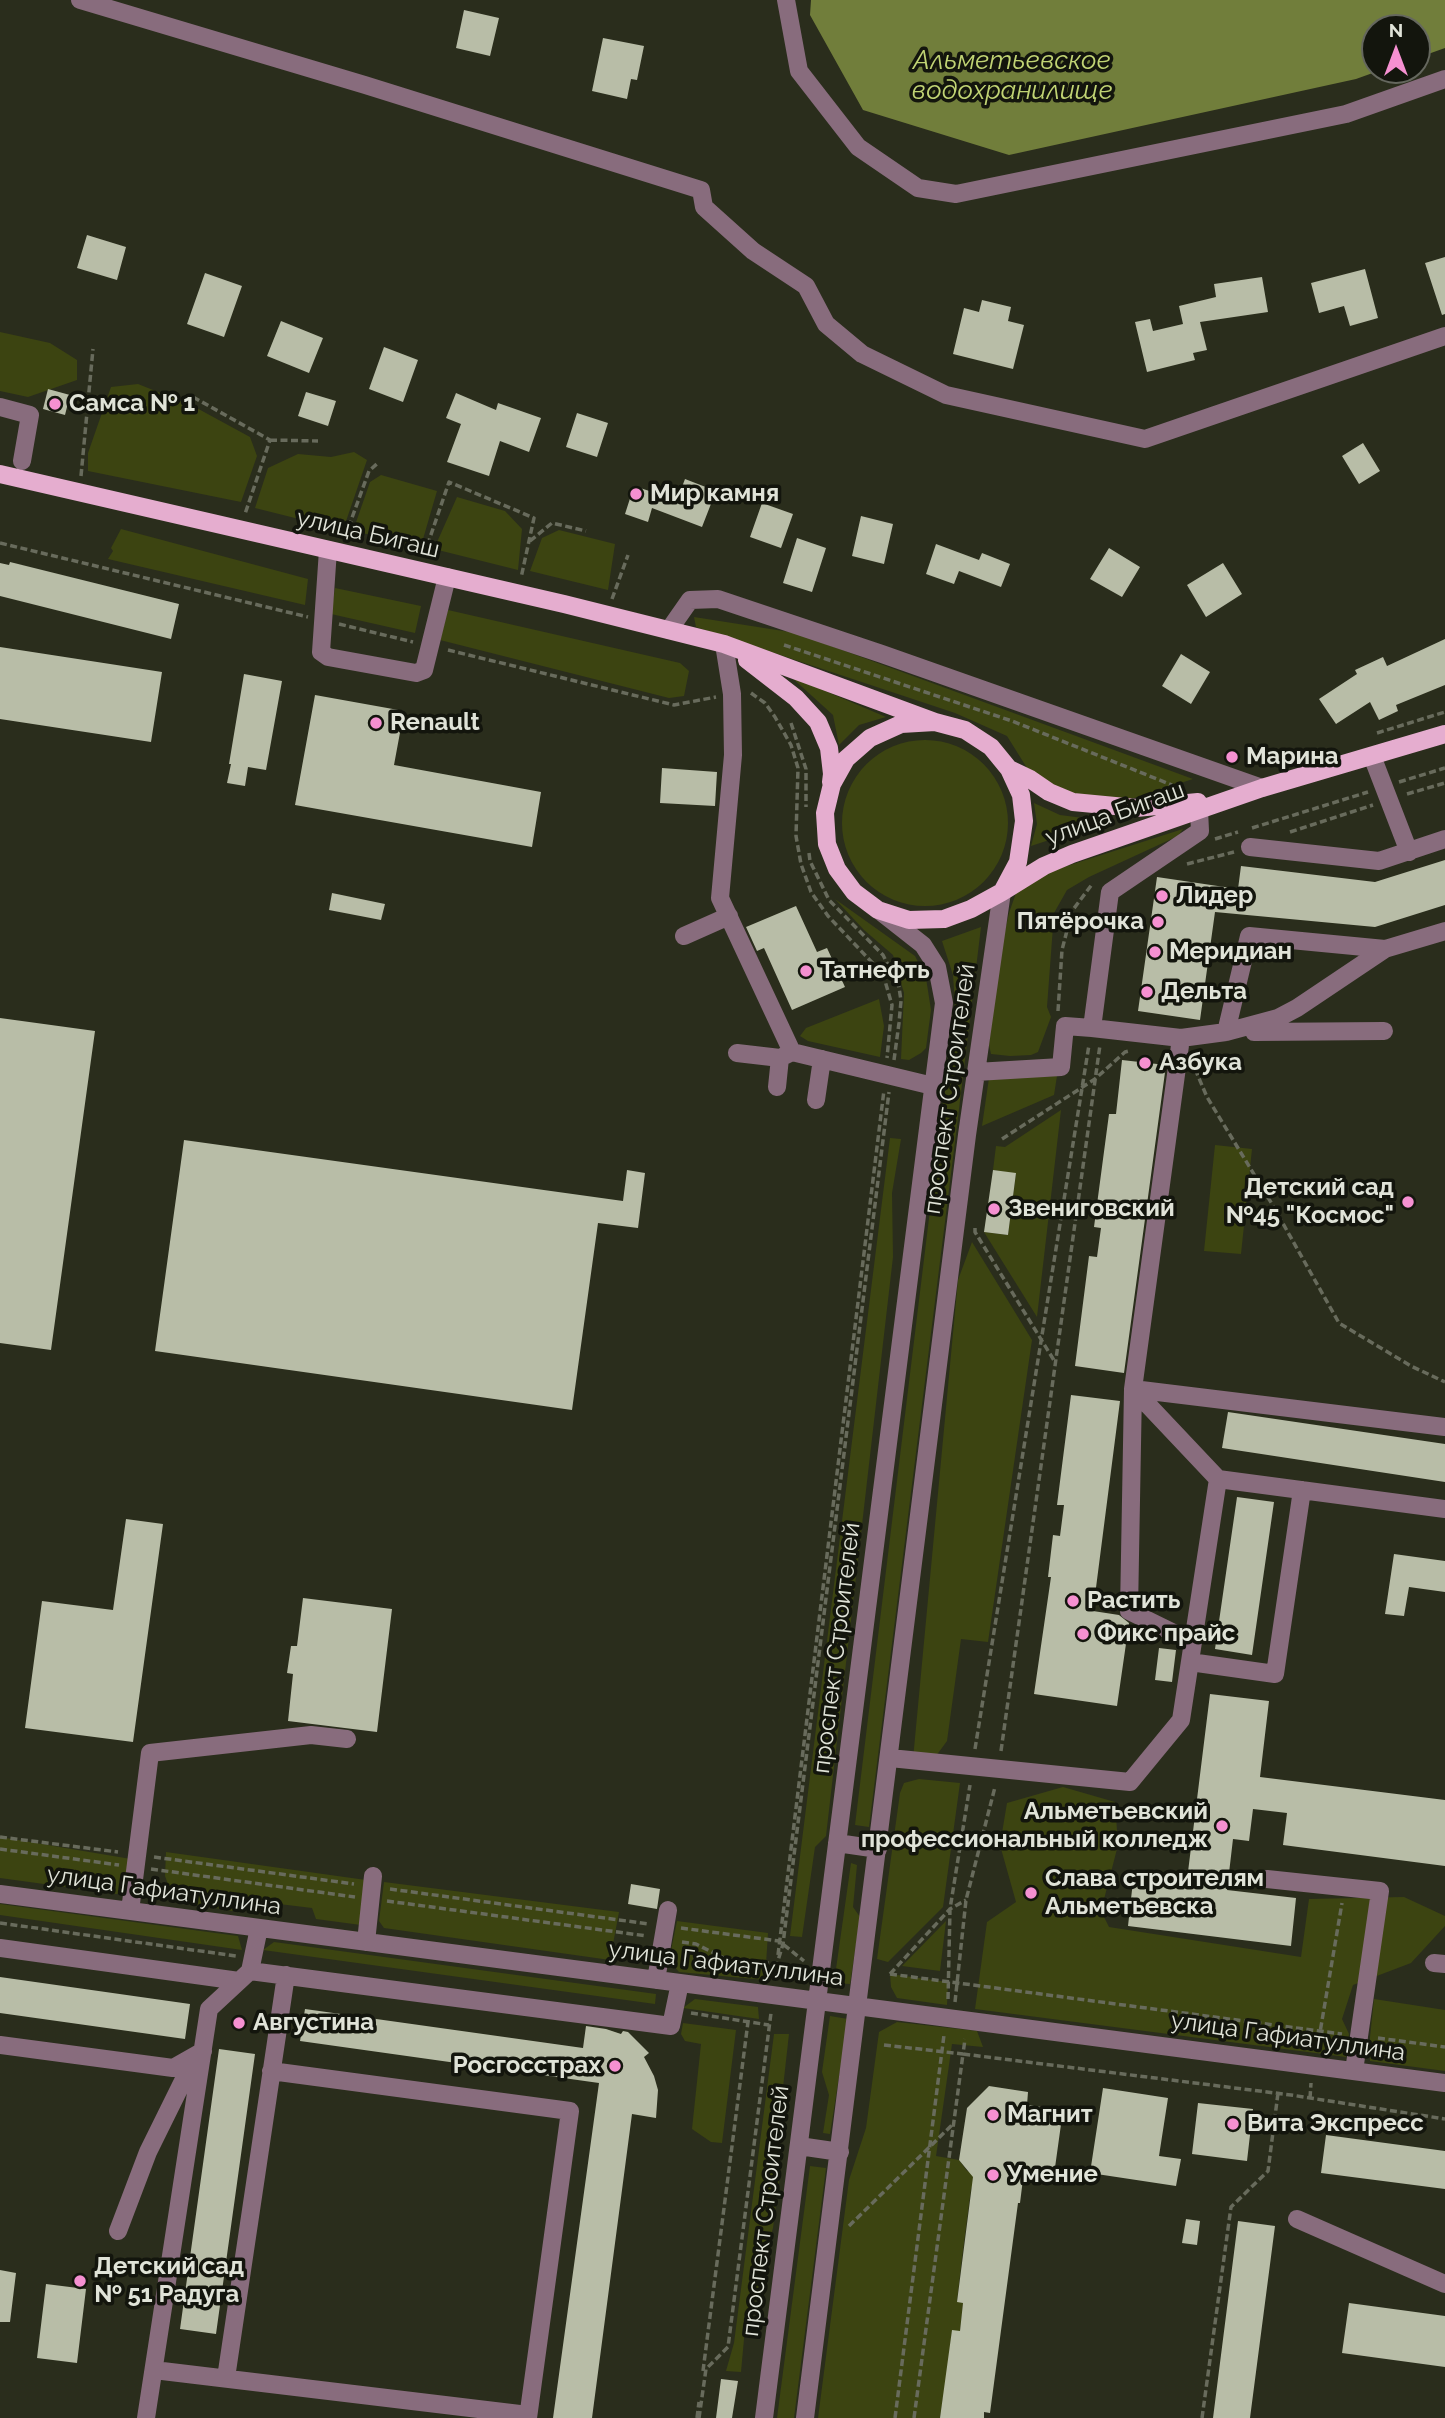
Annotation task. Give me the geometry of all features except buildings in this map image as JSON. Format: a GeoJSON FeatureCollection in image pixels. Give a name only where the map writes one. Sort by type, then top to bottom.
{"type":"FeatureCollection","features":[{"type":"Feature","properties":{"kind":"main road","name":"улица Бигаш"},"geometry":{"type":"LineString","coordinates":[[0,474],[518,593],[724,644],[936,722]]}},
{"type":"Feature","properties":{"kind":"main road","name":"улица Бигаш"},"geometry":{"type":"LineString","coordinates":[[724,644],[763,670],[796,698],[818,722],[830,748],[832,774],[825,813]]}},
{"type":"Feature","properties":{"kind":"main road"},"geometry":{"type":"LineString","coordinates":[[936,722],[965,730],[991,747],[1009,769],[1021,795],[1024,821],[1018,862],[1002,892],[971,909],[944,919],[909,920],[878,910],[854,892],[837,869],[827,844],[825,813],[831,784],[846,759],[870,738],[901,724],[936,722]]}},
{"type":"Feature","properties":{"kind":"main road","name":"улица Бигаш"},"geometry":{"type":"LineString","coordinates":[[1002,892],[1044,866],[1072,854],[1256,790],[1445,734]]}},
{"type":"Feature","properties":{"kind":"main road","name":"улица Бигаш"},"geometry":{"type":"LineString","coordinates":[[1009,769],[1031,779],[1049,792],[1073,802],[1106,807],[1176,805],[1256,790]]}},
{"type":"Feature","properties":{"kind":"street"},"geometry":{"type":"LineString","coordinates":[[80,0],[365,85],[701,190],[704,207],[753,251],[806,286],[825,324],[862,354],[946,395],[1145,439],[1445,336]]}},
{"type":"Feature","properties":{"kind":"street"},"geometry":{"type":"LineString","coordinates":[[786,0],[799,71],[858,147],[918,188],[956,194],[1346,114],[1445,79]]}},
{"type":"Feature","properties":{"kind":"street"},"geometry":{"type":"LineString","coordinates":[[0,407],[30,415],[22,461]]}},
{"type":"Feature","properties":{"kind":"street"},"geometry":{"type":"LineString","coordinates":[[334,551],[323,620],[321,652],[328,657],[416,673],[424,670],[447,577]]}},
{"type":"Feature","properties":{"kind":"street"},"geometry":{"type":"LineString","coordinates":[[669,630],[690,600],[718,599],[895,659],[1256,790]]}},
{"type":"Feature","properties":{"kind":"street"},"geometry":{"type":"LineString","coordinates":[[724,644],[740,693],[720,898],[786,1055],[777,1087]]}},
{"type":"Feature","properties":{"kind":"street"},"geometry":{"type":"LineString","coordinates":[[1372,756],[1409,852]]}},
{"type":"Feature","properties":{"kind":"street"},"geometry":{"type":"LineString","coordinates":[[1101,1029],[1110,892],[1200,831],[1199,810]]}},
{"type":"Feature","properties":{"kind":"street"},"geometry":{"type":"LineString","coordinates":[[1250,847],[1380,861],[1445,839]]}},
{"type":"Feature","properties":{"kind":"street","name":"проспект Строителей"},"geometry":{"type":"LineString","coordinates":[[805,2418],[976,1072],[1002,892]]}},
{"type":"Feature","properties":{"kind":"street","name":"проспект Строителей"},"geometry":{"type":"LineString","coordinates":[[764,2418],[944,1003],[937,967],[923,945],[878,910]]}},
{"type":"Feature","properties":{"kind":"street"},"geometry":{"type":"LineString","coordinates":[[684,936],[729,916]]}},
{"type":"Feature","properties":{"kind":"street"},"geometry":{"type":"LineString","coordinates":[[1226,1032],[1278,1018],[1385,949],[1445,931]]}},
{"type":"Feature","properties":{"kind":"street"},"geometry":{"type":"LineString","coordinates":[[1226,1032],[1249,936],[1385,949]]}},
{"type":"Feature","properties":{"kind":"street"},"geometry":{"type":"LineString","coordinates":[[976,1072],[1061,1067],[1065,1026],[1181,1038],[1226,1032],[1384,1031]]}},
{"type":"Feature","properties":{"kind":"street"},"geometry":{"type":"LineString","coordinates":[[1181,1038],[1133,1389],[1129,1611],[1178,1635],[1193,1636]]}},
{"type":"Feature","properties":{"kind":"street"},"geometry":{"type":"LineString","coordinates":[[737,1053],[822,1059],[933,1086]]}},
{"type":"Feature","properties":{"kind":"street"},"geometry":{"type":"LineString","coordinates":[[816,1100],[822,1059]]}},
{"type":"Feature","properties":{"kind":"street"},"geometry":{"type":"LineString","coordinates":[[1133,1389],[1445,1427]]}},
{"type":"Feature","properties":{"kind":"street"},"geometry":{"type":"LineString","coordinates":[[1133,1389],[1218,1479],[1445,1509]]}},
{"type":"Feature","properties":{"kind":"street"},"geometry":{"type":"LineString","coordinates":[[890,1758],[1130,1783],[1181,1720],[1218,1479]]}},
{"type":"Feature","properties":{"kind":"street"},"geometry":{"type":"LineString","coordinates":[[1190,1662],[1275,1674],[1302,1490]]}},
{"type":"Feature","properties":{"kind":"street"},"geometry":{"type":"LineString","coordinates":[[130,1911],[150,1753],[311,1735],[346,1739]]}},
{"type":"Feature","properties":{"kind":"street"},"geometry":{"type":"LineString","coordinates":[[837,1843],[878,1849]]}},
{"type":"Feature","properties":{"kind":"street"},"geometry":{"type":"LineString","coordinates":[[1268,1879],[1380,1891],[1354,2071]]}},
{"type":"Feature","properties":{"kind":"street"},"geometry":{"type":"LineString","coordinates":[[366,1942],[372,1887]]}},
{"type":"Feature","properties":{"kind":"street","name":"улица Гафиатуллина"},"geometry":{"type":"LineString","coordinates":[[0,1894],[1445,2083]]}},
{"type":"Feature","properties":{"kind":"street"},"geometry":{"type":"LineString","coordinates":[[656,1980],[665,1925]]}},
{"type":"Feature","properties":{"kind":"street"},"geometry":{"type":"LineString","coordinates":[[146,2418],[209,2009],[245,1976],[259,1928]]}},
{"type":"Feature","properties":{"kind":"street"},"geometry":{"type":"LineString","coordinates":[[0,1948],[245,1976],[286,1975],[671,2026],[680,1983]]}},
{"type":"Feature","properties":{"kind":"street"},"geometry":{"type":"LineString","coordinates":[[226,2378],[286,1975]]}},
{"type":"Feature","properties":{"kind":"street"},"geometry":{"type":"LineString","coordinates":[[0,2045],[173,2068],[203,2051]]}},
{"type":"Feature","properties":{"kind":"street"},"geometry":{"type":"LineString","coordinates":[[118,2231],[148,2152],[185,2077],[203,2051]]}},
{"type":"Feature","properties":{"kind":"street"},"geometry":{"type":"LineString","coordinates":[[154,2370],[528,2417],[570,2111],[271,2071]]}},
{"type":"Feature","properties":{"kind":"street"},"geometry":{"type":"LineString","coordinates":[[799,2146],[839,2152]]}},
{"type":"Feature","properties":{"kind":"street"},"geometry":{"type":"LineString","coordinates":[[1297,2219],[1445,2284]]}},
{"type":"Feature","properties":{"kind":"path"},"geometry":{"type":"LineString","coordinates":[[79,492],[93,349]]}},
{"type":"Feature","properties":{"kind":"path"},"geometry":{"type":"LineString","coordinates":[[193,397],[270,440],[318,441]]}},
{"type":"Feature","properties":{"kind":"path"},"geometry":{"type":"LineString","coordinates":[[240,529],[270,440]]}},
{"type":"Feature","properties":{"kind":"path"},"geometry":{"type":"LineString","coordinates":[[334,551],[369,471],[379,462]]}},
{"type":"Feature","properties":{"kind":"path"},"geometry":{"type":"LineString","coordinates":[[418,570],[449,482],[534,517],[518,593]]}},
{"type":"Feature","properties":{"kind":"path"},"geometry":{"type":"LineString","coordinates":[[528,542],[552,523],[586,531]]}},
{"type":"Feature","properties":{"kind":"path"},"geometry":{"type":"LineString","coordinates":[[0,542],[674,705],[740,693],[765,702],[791,745],[798,768],[796,836],[801,864],[811,892],[828,916],[883,974],[892,1005],[889,1074],[775,1985]]}},
{"type":"Feature","properties":{"kind":"path"},"geometry":{"type":"LineString","coordinates":[[606,614],[628,555]]}},
{"type":"Feature","properties":{"kind":"path"},"geometry":{"type":"LineString","coordinates":[[780,644],[1012,721],[1174,786]]}},
{"type":"Feature","properties":{"kind":"path"},"geometry":{"type":"LineString","coordinates":[[1283,835],[1445,768]]}},
{"type":"Feature","properties":{"kind":"path"},"geometry":{"type":"LineString","coordinates":[[1204,843],[1387,793],[1445,783]]}},
{"type":"Feature","properties":{"kind":"path"},"geometry":{"type":"LineString","coordinates":[[1179,866],[1250,847]]}},
{"type":"Feature","properties":{"kind":"path"},"geometry":{"type":"LineString","coordinates":[[1058,1013],[1062,950],[1072,911],[1093,883],[1104,879]]}},
{"type":"Feature","properties":{"kind":"path"},"geometry":{"type":"LineString","coordinates":[[955,2003],[966,1900],[999,1770],[1101,1029]]}},
{"type":"Feature","properties":{"kind":"path"},"geometry":{"type":"LineString","coordinates":[[948,1993],[950,1909],[972,1767],[1081,1088],[1101,1029]]}},
{"type":"Feature","properties":{"kind":"path"},"geometry":{"type":"LineString","coordinates":[[1181,1038],[1207,1097],[1272,1204],[1339,1323],[1411,1366],[1445,1382]]}},
{"type":"Feature","properties":{"kind":"path"},"geometry":{"type":"LineString","coordinates":[[1002,1139],[1095,1079],[1125,1052],[1136,1049]]}},
{"type":"Feature","properties":{"kind":"path"},"geometry":{"type":"LineString","coordinates":[[976,1218],[975,1232],[1056,1364]]}},
{"type":"Feature","properties":{"kind":"path"},"geometry":{"type":"LineString","coordinates":[[0,1837],[136,1861],[372,1887],[665,1925],[727,1960],[777,1964]]}},
{"type":"Feature","properties":{"kind":"path"},"geometry":{"type":"LineString","coordinates":[[0,1849],[372,1887],[665,1925],[781,1942],[804,1961]]}},
{"type":"Feature","properties":{"kind":"path"},"geometry":{"type":"LineString","coordinates":[[1316,2053],[1345,1887]]}},
{"type":"Feature","properties":{"kind":"path"},"geometry":{"type":"LineString","coordinates":[[966,1900],[950,1909],[890,1974],[1445,2047]]}},
{"type":"Feature","properties":{"kind":"path"},"geometry":{"type":"LineString","coordinates":[[698,2418],[706,2369],[728,2347],[771,2013]]}},
{"type":"Feature","properties":{"kind":"path"},"geometry":{"type":"LineString","coordinates":[[698,2418],[748,2022]]}},
{"type":"Feature","properties":{"kind":"path"},"geometry":{"type":"LineString","coordinates":[[895,2418],[945,2027]]}},
{"type":"Feature","properties":{"kind":"path"},"geometry":{"type":"LineString","coordinates":[[914,2418],[965,2039]]}},
{"type":"Feature","properties":{"kind":"path"},"geometry":{"type":"LineString","coordinates":[[884,2045],[1278,2093],[1445,2119]]}},
{"type":"Feature","properties":{"kind":"path"},"geometry":{"type":"LineString","coordinates":[[1310,2098],[1312,2081]]}},
{"type":"Feature","properties":{"kind":"path"},"geometry":{"type":"LineString","coordinates":[[1202,2418],[1231,2207],[1268,2171],[1278,2093]]}},
{"type":"Feature","properties":{"kind":"path"},"geometry":{"type":"LineString","coordinates":[[842,2233],[953,2123]]}},
{"type":"Feature","properties":{"kind":"shaded area"},"geometry":{"type":"Polygon","coordinates":[[[0,332],[50,343],[77,360],[77,380],[28,397],[0,391],[0,332]]]}},
{"type":"Feature","properties":{"kind":"shaded area"},"geometry":{"type":"Polygon","coordinates":[[[138,384],[193,406],[250,437],[257,456],[241,502],[88,471],[88,453],[111,387],[138,384]]]}},
{"type":"Feature","properties":{"kind":"shaded area"},"geometry":{"type":"Polygon","coordinates":[[[354,452],[367,460],[343,530],[255,508],[268,468],[298,454],[331,457],[354,452]]]}},
{"type":"Feature","properties":{"kind":"shaded area"},"geometry":{"type":"Polygon","coordinates":[[[381,475],[437,491],[421,546],[353,531],[370,482],[381,475]]]}},
{"type":"Feature","properties":{"kind":"shaded area"},"geometry":{"type":"Polygon","coordinates":[[[457,497],[505,511],[522,529],[518,570],[434,549],[457,497]]]}},
{"type":"Feature","properties":{"kind":"shaded area"},"geometry":{"type":"Polygon","coordinates":[[[121,529],[308,579],[305,605],[108,559],[121,529]]]}},
{"type":"Feature","properties":{"kind":"shaded area"},"geometry":{"type":"Polygon","coordinates":[[[559,530],[615,544],[608,590],[530,571],[542,538],[559,530]]]}},
{"type":"Feature","properties":{"kind":"shaded area"},"geometry":{"type":"Polygon","coordinates":[[[335,588],[421,606],[415,633],[331,614],[335,588]]]}},
{"type":"Feature","properties":{"kind":"shaded area"},"geometry":{"type":"Polygon","coordinates":[[[448,610],[680,663],[689,671],[684,696],[669,698],[440,640],[448,610]]]}},
{"type":"Feature","properties":{"kind":"shaded area"},"geometry":{"type":"Polygon","coordinates":[[[694,617],[796,633],[1193,779],[1125,801],[1088,797],[1050,787],[1027,768],[1007,736],[955,713],[696,627],[694,617]]]}},
{"type":"Feature","properties":{"kind":"shaded area"},"geometry":{"type":"Polygon","coordinates":[[[790,676],[886,717],[859,725],[839,745],[833,715],[790,676]]]}},
{"type":"Feature","properties":{"kind":"shaded area"},"geometry":{"type":"Polygon","coordinates":[[[925,740],[957,746],[984,764],[1002,791],[1008,823],[1002,855],[984,882],[957,900],[925,906],[893,900],[866,882],[848,855],[842,823],[848,791],[866,764],[893,746],[925,740]]]}},
{"type":"Feature","properties":{"kind":"shaded area"},"geometry":{"type":"Polygon","coordinates":[[[1034,803],[1060,815],[1107,821],[1031,846],[1037,824],[1034,803]]]}},
{"type":"Feature","properties":{"kind":"shaded area"},"geometry":{"type":"Polygon","coordinates":[[[1183,829],[1178,836],[1067,890],[1054,913],[1047,1007],[1051,1017],[1038,1052],[1010,1056],[991,1054],[989,1045],[998,963],[1016,893],[1048,872],[1183,829]]]}},
{"type":"Feature","properties":{"kind":"shaded area"},"geometry":{"type":"Polygon","coordinates":[[[835,899],[915,956],[926,978],[931,1010],[926,1048],[909,1060],[901,1059],[904,993],[893,955],[864,930],[835,899]]]}},
{"type":"Feature","properties":{"kind":"shaded area"},"geometry":{"type":"Polygon","coordinates":[[[981,927],[869,1827],[855,1825],[955,1005],[953,975],[942,941],[981,927]]]}},
{"type":"Feature","properties":{"kind":"shaded area"},"geometry":{"type":"Polygon","coordinates":[[[879,999],[884,1026],[880,1057],[808,1041],[800,1036],[806,1028],[879,999]]]}},
{"type":"Feature","properties":{"kind":"shaded area"},"geometry":{"type":"Polygon","coordinates":[[[1057,1076],[1054,1095],[982,1126],[989,1078],[1057,1076]]]}},
{"type":"Feature","properties":{"kind":"shaded area"},"geometry":{"type":"Polygon","coordinates":[[[1061,1110],[1037,1317],[984,1232],[1008,1235],[1016,1174],[993,1170],[996,1146],[1005,1147],[1061,1110]]]}},
{"type":"Feature","properties":{"kind":"shaded area"},"geometry":{"type":"Polygon","coordinates":[[[890,1138],[901,1139],[892,1193],[893,1257],[826,1836],[815,1847],[802,1937],[790,1936],[890,1138]]]}},
{"type":"Feature","properties":{"kind":"shaded area"},"geometry":{"type":"Polygon","coordinates":[[[1215,1145],[1252,1149],[1241,1254],[1204,1251],[1215,1145]]]}},
{"type":"Feature","properties":{"kind":"shaded area"},"geometry":{"type":"Polygon","coordinates":[[[972,1242],[1032,1340],[988,1642],[961,1639],[947,1741],[936,1756],[913,1759],[958,1280],[972,1242]]]}},
{"type":"Feature","properties":{"kind":"shaded area"},"geometry":{"type":"Polygon","coordinates":[[[919,1779],[960,1783],[943,1907],[888,1962],[877,1959],[900,1793],[904,1783],[919,1779]]]}},
{"type":"Feature","properties":{"kind":"shaded area"},"geometry":{"type":"Polygon","coordinates":[[[1063,1787],[1115,1802],[1118,1845],[1101,1911],[1109,1927],[1301,1957],[1309,1899],[1404,1897],[1445,1916],[1445,1926],[1411,1963],[1353,1985],[1342,2019],[1349,2034],[1346,2057],[975,2009],[987,1922],[1016,1902],[1000,1845],[1007,1803],[1063,1787]]]}},
{"type":"Feature","properties":{"kind":"shaded area"},"geometry":{"type":"Polygon","coordinates":[[[0,1837],[131,1859],[127,1886],[117,1894],[0,1878],[0,1837]]]}},
{"type":"Feature","properties":{"kind":"shaded area"},"geometry":{"type":"Polygon","coordinates":[[[166,1852],[366,1880],[361,1925],[316,1919],[312,1908],[246,1900],[233,1911],[174,1901],[165,1876],[166,1852]]]}},
{"type":"Feature","properties":{"kind":"shaded area"},"geometry":{"type":"Polygon","coordinates":[[[851,1863],[857,1865],[853,1907],[860,1917],[850,1984],[834,1983],[851,1863]]]}},
{"type":"Feature","properties":{"kind":"shaded area"},"geometry":{"type":"Polygon","coordinates":[[[384,1882],[619,1912],[610,1960],[384,1928],[379,1921],[384,1882]]]}},
{"type":"Feature","properties":{"kind":"shaded area"},"geometry":{"type":"Polygon","coordinates":[[[0,1904],[238,1936],[242,1950],[0,1915],[0,1904]]]}},
{"type":"Feature","properties":{"kind":"shaded area"},"geometry":{"type":"Polygon","coordinates":[[[677,1921],[768,1933],[765,1980],[679,1972],[669,1960],[677,1921]]]}},
{"type":"Feature","properties":{"kind":"shaded area"},"geometry":{"type":"Polygon","coordinates":[[[946,1921],[940,1971],[902,1966],[946,1921]]]}},
{"type":"Feature","properties":{"kind":"shaded area"},"geometry":{"type":"Polygon","coordinates":[[[274,1942],[656,1994],[655,2004],[263,1950],[274,1942]]]}},
{"type":"Feature","properties":{"kind":"shaded area"},"geometry":{"type":"Polygon","coordinates":[[[890,1974],[948,1982],[947,2005],[897,1998],[891,1987],[890,1974]]]}},
{"type":"Feature","properties":{"kind":"shaded area"},"geometry":{"type":"Polygon","coordinates":[[[695,1999],[758,2007],[759,2019],[683,2008],[695,1999]]]}},
{"type":"Feature","properties":{"kind":"shaded area"},"geometry":{"type":"Polygon","coordinates":[[[1374,1999],[1445,2010],[1445,2071],[1370,2061],[1374,1999]]]}},
{"type":"Feature","properties":{"kind":"shaded area"},"geometry":{"type":"Polygon","coordinates":[[[830,2016],[848,2019],[830,2134],[823,2133],[829,2095],[822,2072],[830,2016]]]}},
{"type":"Feature","properties":{"kind":"shaded area"},"geometry":{"type":"Polygon","coordinates":[[[897,2022],[977,2031],[983,2047],[952,2044],[936,2156],[959,2160],[967,2171],[980,2173],[971,2189],[962,2258],[957,2301],[963,2303],[960,2331],[952,2331],[947,2373],[950,2399],[943,2398],[940,2418],[818,2418],[849,2180],[866,2128],[879,2032],[897,2022]]]}},
{"type":"Feature","properties":{"kind":"shaded area"},"geometry":{"type":"Polygon","coordinates":[[[683,2023],[736,2030],[722,2143],[711,2142],[692,2129],[701,2044],[685,2041],[681,2034],[683,2023]]]}},
{"type":"Feature","properties":{"kind":"shaded area"},"geometry":{"type":"Polygon","coordinates":[[[774,2034],[789,2034],[777,2141],[779,2182],[773,2228],[751,2322],[745,2328],[741,2372],[726,2371],[734,2343],[774,2034]]]}},
{"type":"Feature","properties":{"kind":"shaded area"},"geometry":{"type":"Polygon","coordinates":[[[810,2166],[826,2168],[794,2418],[777,2418],[810,2166]]]}},
{"type":"Feature","properties":{"kind":"water","name":"Альметьевское водохранилище"},"geometry":{"type":"Polygon","coordinates":[[[811,0],[1445,0],[1445,48],[1431,53],[1431,14],[1361,14],[1361,77],[1009,155],[863,110],[810,15],[811,0]]]}},
{"type":"Feature","properties":{"kind":"place","name":"Самса № 1"},"geometry":{"type":"Point","coordinates":[55,404]}},
{"type":"Feature","properties":{"kind":"place","name":"Мир камня"},"geometry":{"type":"Point","coordinates":[636,494]}},
{"type":"Feature","properties":{"kind":"place","name":"Renault"},"geometry":{"type":"Point","coordinates":[376,723]}},
{"type":"Feature","properties":{"kind":"place","name":"Марина"},"geometry":{"type":"Point","coordinates":[1232,757]}},
{"type":"Feature","properties":{"kind":"place","name":"Лидер"},"geometry":{"type":"Point","coordinates":[1162,896]}},
{"type":"Feature","properties":{"kind":"place","name":"Пятёрочка"},"geometry":{"type":"Point","coordinates":[1158,922]}},
{"type":"Feature","properties":{"kind":"place","name":"Меридиан"},"geometry":{"type":"Point","coordinates":[1155,952]}},
{"type":"Feature","properties":{"kind":"place","name":"Татнефть"},"geometry":{"type":"Point","coordinates":[806,971]}},
{"type":"Feature","properties":{"kind":"place","name":"Дельта"},"geometry":{"type":"Point","coordinates":[1147,992]}},
{"type":"Feature","properties":{"kind":"place","name":"Азбука"},"geometry":{"type":"Point","coordinates":[1145,1063]}},
{"type":"Feature","properties":{"kind":"place","name":"Детский сад №45 \"Космос\""},"geometry":{"type":"Point","coordinates":[1408,1202]}},
{"type":"Feature","properties":{"kind":"place","name":"Звениговский"},"geometry":{"type":"Point","coordinates":[994,1209]}},
{"type":"Feature","properties":{"kind":"place","name":"Растить"},"geometry":{"type":"Point","coordinates":[1073,1601]}},
{"type":"Feature","properties":{"kind":"place","name":"Фикс прайс"},"geometry":{"type":"Point","coordinates":[1083,1634]}},
{"type":"Feature","properties":{"kind":"place","name":"Альметьевский профессиональный колледж"},"geometry":{"type":"Point","coordinates":[1222,1826]}},
{"type":"Feature","properties":{"kind":"place","name":"Слава строителям Альметьевска"},"geometry":{"type":"Point","coordinates":[1031,1893]}},
{"type":"Feature","properties":{"kind":"place","name":"Августина"},"geometry":{"type":"Point","coordinates":[239,2023]}},
{"type":"Feature","properties":{"kind":"place","name":"Росгосстрах"},"geometry":{"type":"Point","coordinates":[615,2066]}},
{"type":"Feature","properties":{"kind":"place","name":"Магнит"},"geometry":{"type":"Point","coordinates":[993,2115]}},
{"type":"Feature","properties":{"kind":"place","name":"Вита Экспресс"},"geometry":{"type":"Point","coordinates":[1233,2124]}},
{"type":"Feature","properties":{"kind":"place","name":"Умение"},"geometry":{"type":"Point","coordinates":[993,2175]}},
{"type":"Feature","properties":{"kind":"place","name":"Детский сад № 51 Радуга"},"geometry":{"type":"Point","coordinates":[80,2281]}}]}
